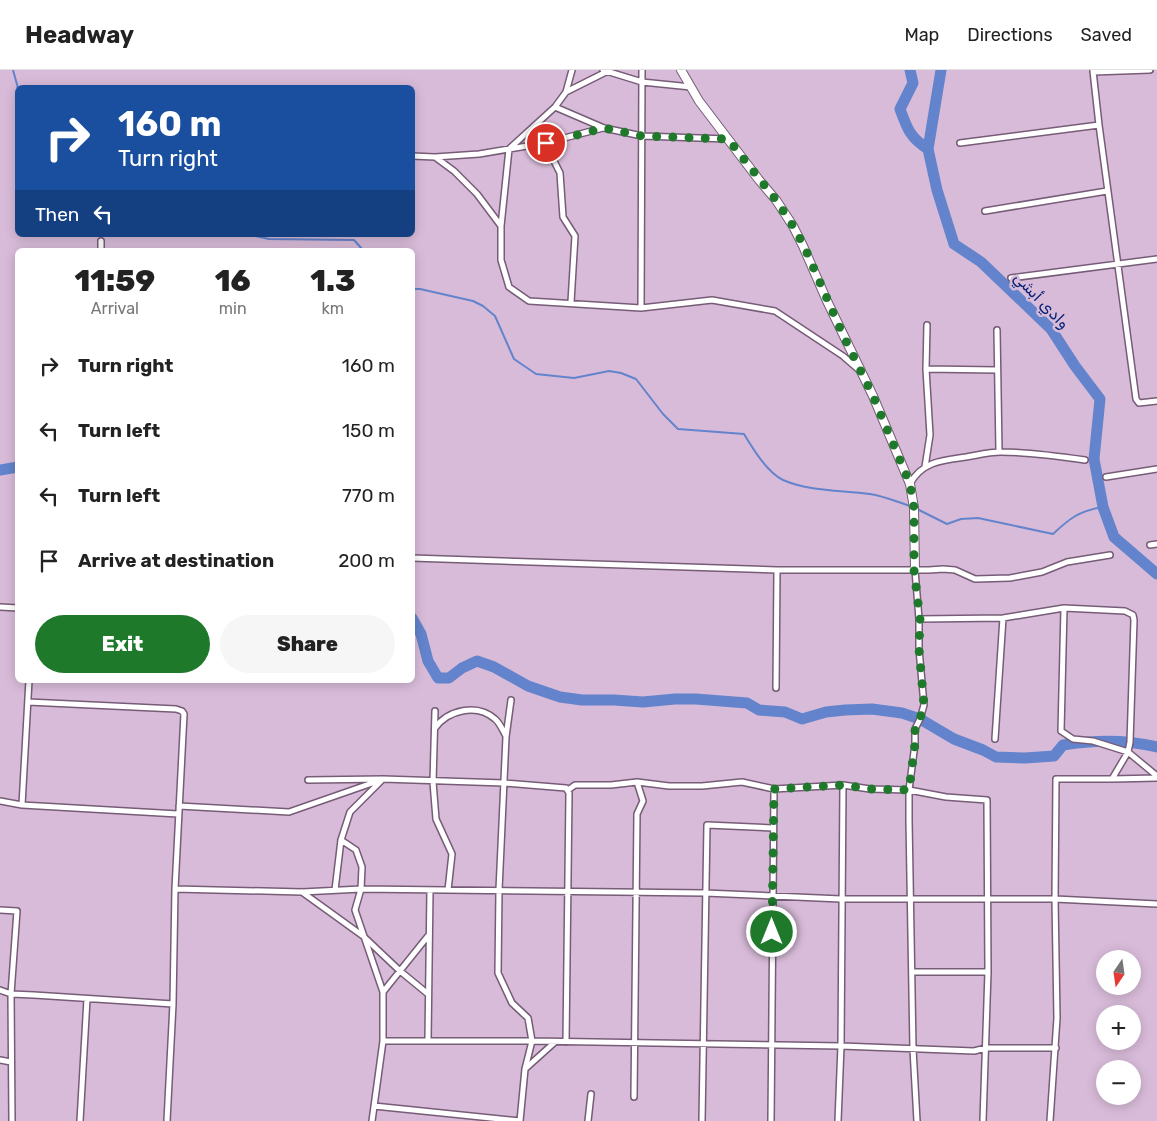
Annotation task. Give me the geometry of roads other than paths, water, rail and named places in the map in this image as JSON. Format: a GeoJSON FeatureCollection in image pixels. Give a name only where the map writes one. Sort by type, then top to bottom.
{"type":"FeatureCollection","features":[{"type":"Feature","properties":{"kind":"street"},"geometry":{"type":"LineString","coordinates":[[572,70],[566,92],[555,107],[509,149],[501,226],[501,260],[509,287],[529,301],[571,302],[641,308],[712,300],[774,311],[843,356],[859,369]]}},
{"type":"Feature","properties":{"kind":"street"},"geometry":{"type":"LineString","coordinates":[[641,308],[642,70]]}},
{"type":"Feature","properties":{"kind":"street"},"geometry":{"type":"LineString","coordinates":[[681,70],[728,139],[776,200],[793,226],[873,396],[910,484],[914,508],[914,570],[920,619],[919,649],[924,705],[915,729],[909,790],[916,1121]]}},
{"type":"Feature","properties":{"kind":"street"},"geometry":{"type":"LineString","coordinates":[[1148,70],[1093,71],[1136,399],[1139,403],[1157,401]]}},
{"type":"Feature","properties":{"kind":"street"},"geometry":{"type":"LineString","coordinates":[[566,92],[606,71],[642,82],[691,87]]}},
{"type":"Feature","properties":{"kind":"street"},"geometry":{"type":"LineString","coordinates":[[555,107],[604,128],[642,136],[728,139]]}},
{"type":"Feature","properties":{"kind":"street"},"geometry":{"type":"LineString","coordinates":[[960,143],[1099,125]]}},
{"type":"Feature","properties":{"kind":"street"},"geometry":{"type":"LineString","coordinates":[[415,156],[435,157],[479,154],[546,143],[604,128]]}},
{"type":"Feature","properties":{"kind":"street"},"geometry":{"type":"LineString","coordinates":[[546,143],[560,173],[563,217],[575,236],[571,302]]}},
{"type":"Feature","properties":{"kind":"street"},"geometry":{"type":"LineString","coordinates":[[435,157],[454,171],[477,194],[501,226]]}},
{"type":"Feature","properties":{"kind":"street"},"geometry":{"type":"LineString","coordinates":[[985,211],[1108,191]]}},
{"type":"Feature","properties":{"kind":"street"},"geometry":{"type":"LineString","coordinates":[[100,241],[101,248]]}},
{"type":"Feature","properties":{"kind":"street"},"geometry":{"type":"LineString","coordinates":[[1011,278],[1157,259]]}},
{"type":"Feature","properties":{"kind":"street"},"geometry":{"type":"LineString","coordinates":[[925,467],[930,435],[926,369],[927,325]]}},
{"type":"Feature","properties":{"kind":"street"},"geometry":{"type":"LineString","coordinates":[[997,330],[999,452]]}},
{"type":"Feature","properties":{"kind":"street"},"geometry":{"type":"LineString","coordinates":[[926,369],[997,370]]}},
{"type":"Feature","properties":{"kind":"street"},"geometry":{"type":"LineString","coordinates":[[910,484],[913,478],[925,467],[939,460],[999,452],[1052,455],[1085,460]]}},
{"type":"Feature","properties":{"kind":"street"},"geometry":{"type":"LineString","coordinates":[[1106,477],[1157,470]]}},
{"type":"Feature","properties":{"kind":"street"},"geometry":{"type":"LineString","coordinates":[[1150,545],[1157,544]]}},
{"type":"Feature","properties":{"kind":"street"},"geometry":{"type":"LineString","coordinates":[[415,558],[777,570],[943,569],[955,570],[975,579],[1010,578],[1042,572],[1067,562],[1110,555]]}},
{"type":"Feature","properties":{"kind":"street"},"geometry":{"type":"LineString","coordinates":[[776,688],[777,570]]}},
{"type":"Feature","properties":{"kind":"street"},"geometry":{"type":"LineString","coordinates":[[0,607],[15,608]]}},
{"type":"Feature","properties":{"kind":"street"},"geometry":{"type":"LineString","coordinates":[[920,619],[1003,618],[1064,608],[1125,611],[1133,615],[1130,742],[1128,752],[1112,780]]}},
{"type":"Feature","properties":{"kind":"street"},"geometry":{"type":"LineString","coordinates":[[1064,608],[1061,731],[1073,739],[1093,741],[1128,752],[1157,777]]}},
{"type":"Feature","properties":{"kind":"street"},"geometry":{"type":"LineString","coordinates":[[995,739],[1003,618]]}},
{"type":"Feature","properties":{"kind":"street"},"geometry":{"type":"LineString","coordinates":[[22,805],[29,683]]}},
{"type":"Feature","properties":{"kind":"street"},"geometry":{"type":"LineString","coordinates":[[374,1106],[520,1121],[525,1069],[532,1041],[528,1018],[512,1003],[498,972],[499,890],[506,737],[511,700]]}},
{"type":"Feature","properties":{"kind":"street"},"geometry":{"type":"LineString","coordinates":[[28,702],[176,709],[184,714],[174,889],[173,1004],[167,1121]]}},
{"type":"Feature","properties":{"kind":"street"},"geometry":{"type":"LineString","coordinates":[[435,729],[441,720],[464,709],[481,711],[496,719],[506,737]]}},
{"type":"Feature","properties":{"kind":"street"},"geometry":{"type":"LineString","coordinates":[[435,711],[433,782],[436,819],[452,854],[448,890]]}},
{"type":"Feature","properties":{"kind":"street"},"geometry":{"type":"LineString","coordinates":[[1050,1121],[1057,1018],[1055,899],[1056,779],[1112,780],[1157,777]]}},
{"type":"Feature","properties":{"kind":"street"},"geometry":{"type":"LineString","coordinates":[[179,806],[289,812],[383,779]]}},
{"type":"Feature","properties":{"kind":"street"},"geometry":{"type":"LineString","coordinates":[[335,890],[341,840],[350,812],[383,779]]}},
{"type":"Feature","properties":{"kind":"street"},"geometry":{"type":"LineString","coordinates":[[308,780],[383,779],[504,783],[563,787],[568,790]]}},
{"type":"Feature","properties":{"kind":"street"},"geometry":{"type":"LineString","coordinates":[[568,790],[575,786],[637,782],[669,786],[742,782],[774,789],[843,785],[870,789],[909,790],[946,797],[987,800],[986,898],[988,972],[983,1121]]}},
{"type":"Feature","properties":{"kind":"street"},"geometry":{"type":"LineString","coordinates":[[634,1097],[637,814],[643,802],[637,782]]}},
{"type":"Feature","properties":{"kind":"street"},"geometry":{"type":"LineString","coordinates":[[838,1121],[841,1046],[843,785]]}},
{"type":"Feature","properties":{"kind":"street"},"geometry":{"type":"LineString","coordinates":[[771,1121],[774,789]]}},
{"type":"Feature","properties":{"kind":"street"},"geometry":{"type":"LineString","coordinates":[[566,1042],[568,790]]}},
{"type":"Feature","properties":{"kind":"street"},"geometry":{"type":"LineString","coordinates":[[0,801],[22,805],[178,814]]}},
{"type":"Feature","properties":{"kind":"street"},"geometry":{"type":"LineString","coordinates":[[702,1121],[705,1045],[707,825],[773,828]]}},
{"type":"Feature","properties":{"kind":"street"},"geometry":{"type":"LineString","coordinates":[[341,840],[356,850],[362,867],[361,888],[355,910],[383,992],[383,1041],[372,1121]]}},
{"type":"Feature","properties":{"kind":"street"},"geometry":{"type":"LineString","coordinates":[[174,889],[302,892],[361,888],[706,893],[841,899],[1055,899],[1157,904]]}},
{"type":"Feature","properties":{"kind":"street"},"geometry":{"type":"LineString","coordinates":[[428,1040],[430,890]]}},
{"type":"Feature","properties":{"kind":"street"},"geometry":{"type":"LineString","coordinates":[[302,892],[363,936],[428,994]]}},
{"type":"Feature","properties":{"kind":"street"},"geometry":{"type":"LineString","coordinates":[[0,910],[17,911],[11,994],[12,1121]]}},
{"type":"Feature","properties":{"kind":"street"},"geometry":{"type":"LineString","coordinates":[[383,992],[428,935]]}},
{"type":"Feature","properties":{"kind":"street"},"geometry":{"type":"LineString","coordinates":[[912,972],[988,972]]}},
{"type":"Feature","properties":{"kind":"street"},"geometry":{"type":"LineString","coordinates":[[0,990],[11,994],[173,1004]]}},
{"type":"Feature","properties":{"kind":"street"},"geometry":{"type":"LineString","coordinates":[[80,1121],[87,999]]}},
{"type":"Feature","properties":{"kind":"street"},"geometry":{"type":"LineString","coordinates":[[383,1041],[532,1041],[705,1045],[771,1044],[974,1051],[986,1048],[1056,1048]]}},
{"type":"Feature","properties":{"kind":"street"},"geometry":{"type":"LineString","coordinates":[[525,1069],[555,1042]]}},
{"type":"Feature","properties":{"kind":"street"},"geometry":{"type":"LineString","coordinates":[[0,1060],[12,1062]]}},
{"type":"Feature","properties":{"kind":"street"},"geometry":{"type":"LineString","coordinates":[[588,1121],[591,1094]]}},
{"type":"Feature","properties":{"kind":"waterway"},"geometry":{"type":"LineString","coordinates":[[13,70],[17,85]]}},
{"type":"Feature","properties":{"kind":"waterway"},"geometry":{"type":"LineString","coordinates":[[910,70],[913,83],[900,109],[910,132],[917,141],[928,149]]}},
{"type":"Feature","properties":{"kind":"waterway","name":"وادي أبشي"},"geometry":{"type":"LineString","coordinates":[[941,70],[928,149],[937,190],[954,244],[981,262],[1051,329],[1075,366],[1100,399],[1094,459],[1103,507],[1114,537],[1157,574]]}},
{"type":"Feature","properties":{"kind":"waterway"},"geometry":{"type":"LineString","coordinates":[[260,237],[269,239],[354,240],[361,248]]}},
{"type":"Feature","properties":{"kind":"waterway"},"geometry":{"type":"LineString","coordinates":[[415,289],[473,301],[483,306],[495,316],[514,359],[536,374],[574,378],[609,371],[621,373],[636,379],[663,414],[678,429],[744,434],[771,472],[783,480],[815,489],[875,495],[910,506]]}},
{"type":"Feature","properties":{"kind":"waterway"},"geometry":{"type":"LineString","coordinates":[[0,470],[15,468]]}},
{"type":"Feature","properties":{"kind":"waterway"},"geometry":{"type":"LineString","coordinates":[[917,509],[947,524],[961,519],[978,518],[1053,534],[1075,516],[1103,507]]}},
{"type":"Feature","properties":{"kind":"waterway"},"geometry":{"type":"LineString","coordinates":[[415,623],[421,634],[428,661],[438,678],[449,678],[462,668],[477,661],[494,667],[528,686],[560,697],[582,700],[643,702],[696,699],[747,703],[759,710],[785,712],[802,719],[826,712],[845,710],[872,709],[902,713],[920,719],[954,739],[996,757],[1054,756],[1063,745],[1098,741],[1145,744],[1157,747]]}}]}
